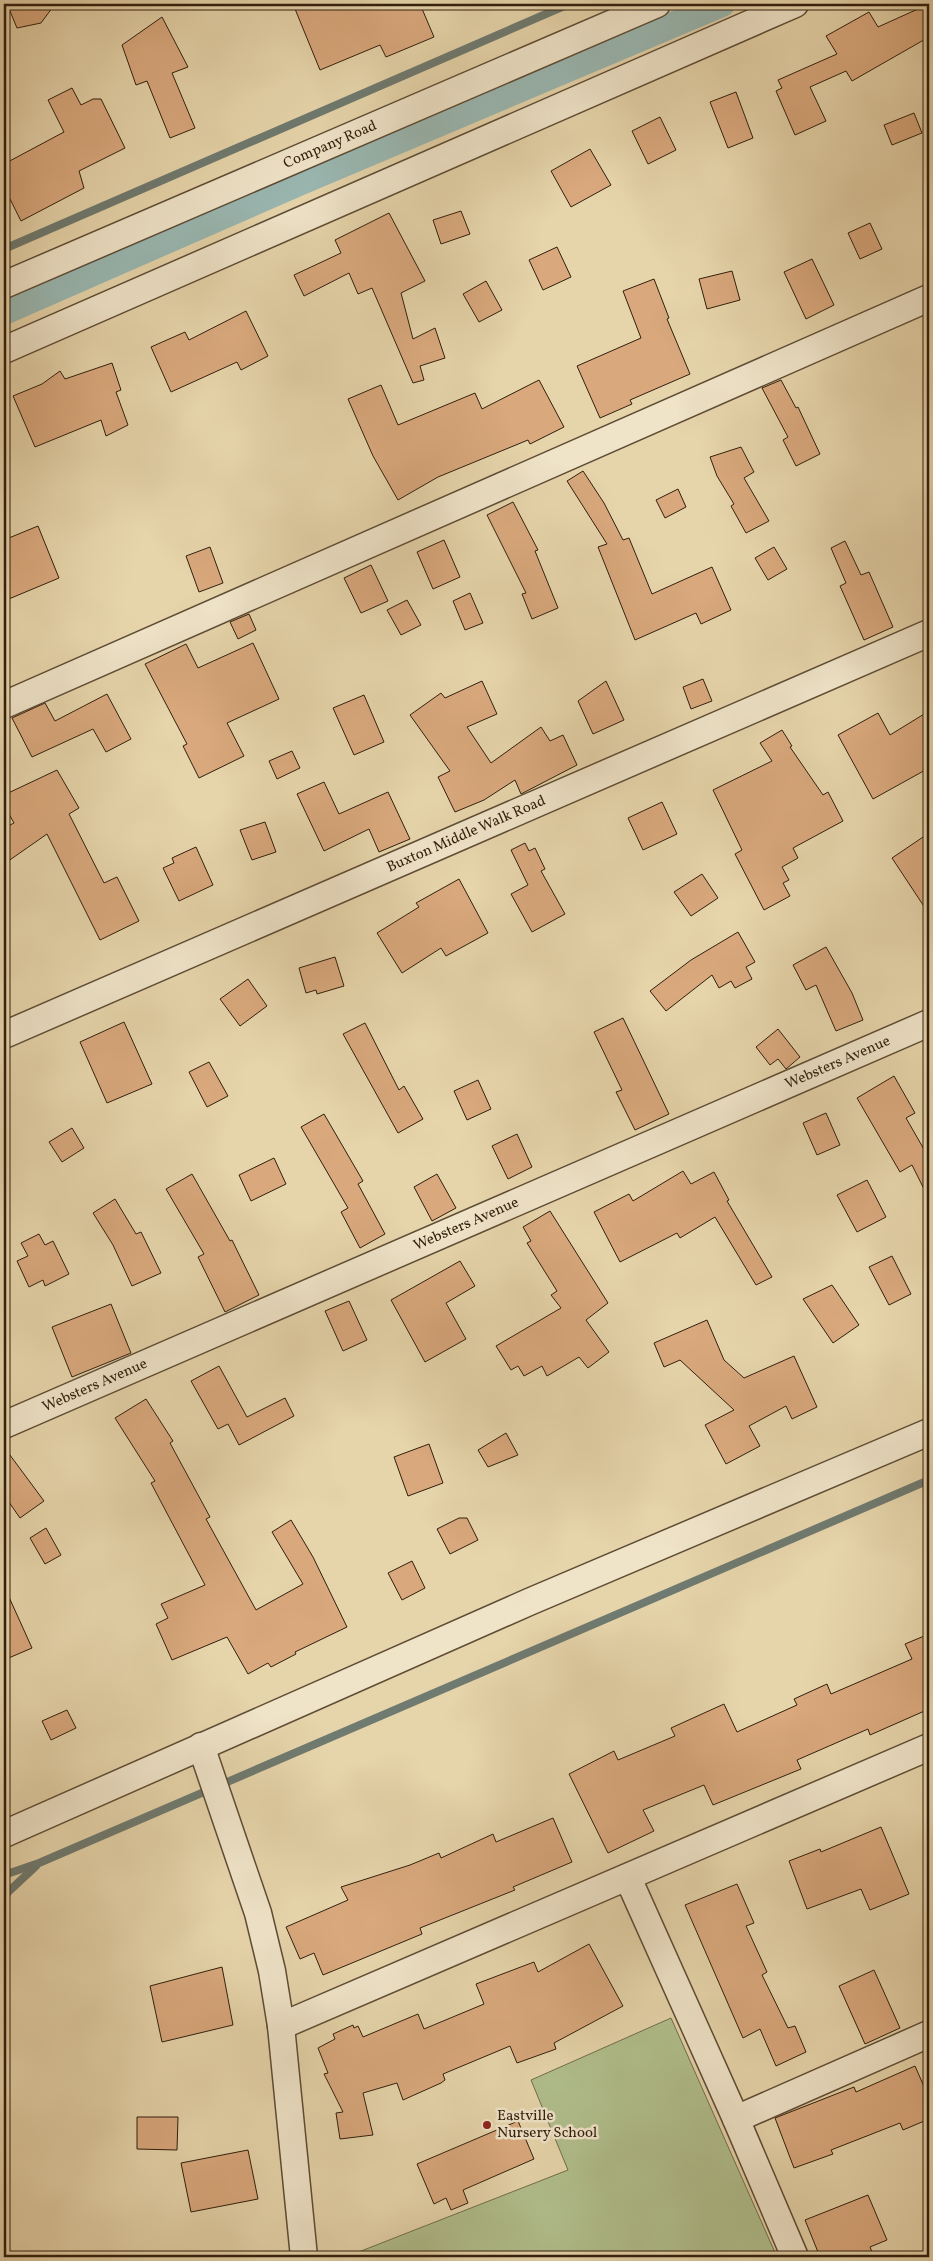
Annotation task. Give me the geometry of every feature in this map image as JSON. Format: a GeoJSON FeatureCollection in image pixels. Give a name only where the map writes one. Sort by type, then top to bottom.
{"type":"FeatureCollection","features":[{"type":"Feature","properties":{"kind":"street","name":"Company Road"},"geometry":{"type":"LineString","coordinates":[[4,285],[657,4]]}},
{"type":"Feature","properties":{"kind":"street"},"geometry":{"type":"LineString","coordinates":[[4,350],[795,4]]}},
{"type":"Feature","properties":{"kind":"street"},"geometry":{"type":"LineString","coordinates":[[4,705],[929,298]]}},
{"type":"Feature","properties":{"kind":"street","name":"Buxton Middle Walk Road"},"geometry":{"type":"LineString","coordinates":[[4,1035],[929,633]]}},
{"type":"Feature","properties":{"kind":"street","name":"Websters Avenue"},"geometry":{"type":"LineString","coordinates":[[4,1425],[929,1023]]}},
{"type":"Feature","properties":{"kind":"street"},"geometry":{"type":"LineString","coordinates":[[4,1834],[204,1753],[520,1606],[929,1432]]}},
{"type":"Feature","properties":{"kind":"street"},"geometry":{"type":"LineString","coordinates":[[281,2026],[929,1747]]}},
{"type":"Feature","properties":{"kind":"street"},"geometry":{"type":"LineString","coordinates":[[204,1753],[233,1834],[258,1913],[272,1971],[281,2026],[304,2257]]}},
{"type":"Feature","properties":{"kind":"street"},"geometry":{"type":"LineString","coordinates":[[628,1878],[736,2118],[795,2257]]}},
{"type":"Feature","properties":{"kind":"street"},"geometry":{"type":"LineString","coordinates":[[736,2118],[929,2034]]}},
{"type":"Feature","properties":{"kind":"green space"},"geometry":{"type":"Polygon","coordinates":[[[671,2018],[777,2257],[357,2257],[356,2253],[568,2170],[531,2080],[671,2018]]]}},
{"type":"Feature","properties":{"kind":"building"},"geometry":{"type":"Polygon","coordinates":[[[7,4],[55,4],[41,23],[17,28],[7,4]]]}},
{"type":"Feature","properties":{"kind":"building"},"geometry":{"type":"Polygon","coordinates":[[[293,4],[420,4],[434,37],[386,57],[380,45],[320,70],[293,4]]]}},
{"type":"Feature","properties":{"kind":"building"},"geometry":{"type":"Polygon","coordinates":[[[929,4],[929,37],[852,81],[846,71],[810,87],[826,121],[795,135],[776,91],[782,88],[778,80],[837,54],[826,36],[869,12],[878,27],[929,4]]]}},
{"type":"Feature","properties":{"kind":"building"},"geometry":{"type":"Polygon","coordinates":[[[162,17],[188,67],[172,73],[195,128],[170,138],[147,81],[136,85],[122,45],[162,17]]]}},
{"type":"Feature","properties":{"kind":"building"},"geometry":{"type":"Polygon","coordinates":[[[72,88],[81,105],[93,99],[101,99],[125,148],[79,171],[84,188],[21,221],[4,187],[4,164],[64,132],[48,100],[72,88]]]}},
{"type":"Feature","properties":{"kind":"building"},"geometry":{"type":"Polygon","coordinates":[[[736,92],[753,138],[728,148],[710,102],[736,92]]]}},
{"type":"Feature","properties":{"kind":"building"},"geometry":{"type":"Polygon","coordinates":[[[914,113],[922,133],[892,145],[884,125],[914,113]]]}},
{"type":"Feature","properties":{"kind":"building"},"geometry":{"type":"Polygon","coordinates":[[[660,117],[676,150],[648,164],[632,131],[660,117]]]}},
{"type":"Feature","properties":{"kind":"building"},"geometry":{"type":"Polygon","coordinates":[[[590,149],[611,185],[571,207],[551,171],[590,149]]]}},
{"type":"Feature","properties":{"kind":"building"},"geometry":{"type":"Polygon","coordinates":[[[461,211],[470,234],[441,244],[433,220],[461,211]]]}},
{"type":"Feature","properties":{"kind":"building"},"geometry":{"type":"Polygon","coordinates":[[[389,213],[425,281],[401,293],[413,339],[435,328],[445,358],[420,366],[424,380],[413,383],[372,288],[358,294],[349,273],[304,296],[294,275],[341,253],[335,240],[389,213]]]}},
{"type":"Feature","properties":{"kind":"building"},"geometry":{"type":"Polygon","coordinates":[[[870,223],[882,249],[860,259],[848,233],[870,223]]]}},
{"type":"Feature","properties":{"kind":"building"},"geometry":{"type":"Polygon","coordinates":[[[557,247],[571,277],[543,290],[529,260],[557,247]]]}},
{"type":"Feature","properties":{"kind":"building"},"geometry":{"type":"Polygon","coordinates":[[[812,259],[834,305],[806,319],[784,272],[812,259]]]}},
{"type":"Feature","properties":{"kind":"building"},"geometry":{"type":"Polygon","coordinates":[[[732,271],[740,300],[707,309],[699,279],[732,271]]]}},
{"type":"Feature","properties":{"kind":"building"},"geometry":{"type":"Polygon","coordinates":[[[654,279],[669,318],[667,319],[690,374],[630,400],[632,404],[600,418],[577,366],[641,338],[623,291],[654,279]]]}},
{"type":"Feature","properties":{"kind":"building"},"geometry":{"type":"Polygon","coordinates":[[[486,281],[502,310],[479,322],[463,294],[486,281]]]}},
{"type":"Feature","properties":{"kind":"building"},"geometry":{"type":"Polygon","coordinates":[[[246,311],[268,356],[241,370],[237,362],[171,392],[151,347],[185,332],[189,340],[246,311]]]}},
{"type":"Feature","properties":{"kind":"building"},"geometry":{"type":"Polygon","coordinates":[[[112,363],[121,390],[116,392],[128,425],[106,436],[101,420],[35,447],[13,396],[42,384],[60,371],[65,379],[112,363]]]}},
{"type":"Feature","properties":{"kind":"building"},"geometry":{"type":"Polygon","coordinates":[[[539,380],[564,427],[530,444],[528,440],[438,477],[398,500],[373,456],[348,399],[381,385],[398,425],[475,393],[482,409],[539,380]]]}},
{"type":"Feature","properties":{"kind":"building"},"geometry":{"type":"Polygon","coordinates":[[[781,380],[796,408],[798,407],[820,454],[796,466],[783,440],[788,437],[762,388],[781,380]]]}},
{"type":"Feature","properties":{"kind":"building"},"geometry":{"type":"Polygon","coordinates":[[[741,447],[754,472],[744,478],[769,521],[746,533],[731,506],[734,504],[717,476],[710,457],[741,447]]]}},
{"type":"Feature","properties":{"kind":"building"},"geometry":{"type":"Polygon","coordinates":[[[583,471],[604,503],[623,540],[629,538],[652,594],[712,567],[731,610],[701,624],[696,613],[635,640],[598,547],[607,544],[567,481],[583,471]]]}},
{"type":"Feature","properties":{"kind":"building"},"geometry":{"type":"Polygon","coordinates":[[[678,489],[686,507],[665,518],[656,500],[678,489]]]}},
{"type":"Feature","properties":{"kind":"building"},"geometry":{"type":"Polygon","coordinates":[[[513,502],[538,550],[535,551],[558,608],[532,619],[522,594],[526,593],[487,515],[513,502]]]}},
{"type":"Feature","properties":{"kind":"building"},"geometry":{"type":"Polygon","coordinates":[[[38,526],[59,578],[4,601],[4,540],[38,526]]]}},
{"type":"Feature","properties":{"kind":"building"},"geometry":{"type":"Polygon","coordinates":[[[444,540],[460,577],[433,589],[417,552],[444,540]]]}},
{"type":"Feature","properties":{"kind":"building"},"geometry":{"type":"Polygon","coordinates":[[[845,541],[861,575],[869,572],[893,627],[864,640],[840,586],[846,583],[831,548],[845,541]]]}},
{"type":"Feature","properties":{"kind":"building"},"geometry":{"type":"Polygon","coordinates":[[[210,547],[223,583],[199,592],[186,556],[210,547]]]}},
{"type":"Feature","properties":{"kind":"building"},"geometry":{"type":"Polygon","coordinates":[[[774,547],[787,569],[768,580],[755,558],[774,547]]]}},
{"type":"Feature","properties":{"kind":"building"},"geometry":{"type":"Polygon","coordinates":[[[371,565],[388,601],[361,613],[344,578],[371,565]]]}},
{"type":"Feature","properties":{"kind":"building"},"geometry":{"type":"Polygon","coordinates":[[[470,593],[483,623],[465,630],[453,601],[470,593]]]}},
{"type":"Feature","properties":{"kind":"building"},"geometry":{"type":"Polygon","coordinates":[[[407,600],[421,625],[401,635],[387,610],[407,600]]]}},
{"type":"Feature","properties":{"kind":"building"},"geometry":{"type":"Polygon","coordinates":[[[249,614],[256,630],[238,639],[230,622],[249,614]]]}},
{"type":"Feature","properties":{"kind":"building"},"geometry":{"type":"Polygon","coordinates":[[[253,643],[279,699],[227,723],[244,756],[199,778],[183,746],[187,744],[145,664],[186,644],[198,668],[253,643]]]}},
{"type":"Feature","properties":{"kind":"building"},"geometry":{"type":"Polygon","coordinates":[[[703,679],[712,701],[691,709],[683,687],[703,679]]]}},
{"type":"Feature","properties":{"kind":"building"},"geometry":{"type":"Polygon","coordinates":[[[482,681],[497,714],[467,727],[491,763],[541,727],[550,741],[563,735],[577,765],[521,794],[515,780],[484,800],[455,812],[438,777],[450,771],[410,715],[441,693],[445,698],[482,681]]]}},
{"type":"Feature","properties":{"kind":"building"},"geometry":{"type":"Polygon","coordinates":[[[606,681],[624,720],[593,734],[578,701],[606,681]]]}},
{"type":"Feature","properties":{"kind":"building"},"geometry":{"type":"Polygon","coordinates":[[[107,694],[131,739],[106,752],[93,729],[32,757],[12,718],[45,703],[55,721],[107,694]]]}},
{"type":"Feature","properties":{"kind":"building"},"geometry":{"type":"Polygon","coordinates":[[[364,695],[384,742],[354,755],[333,708],[364,695]]]}},
{"type":"Feature","properties":{"kind":"building"},"geometry":{"type":"Polygon","coordinates":[[[929,711],[929,768],[873,799],[838,735],[878,713],[890,735],[929,711]]]}},
{"type":"Feature","properties":{"kind":"building"},"geometry":{"type":"Polygon","coordinates":[[[782,730],[792,746],[790,747],[823,795],[828,792],[843,821],[793,848],[798,858],[782,867],[789,880],[783,883],[790,896],[764,910],[735,854],[742,850],[713,790],[772,761],[760,743],[782,730]]]}},
{"type":"Feature","properties":{"kind":"building"},"geometry":{"type":"Polygon","coordinates":[[[292,751],[300,768],[277,779],[269,761],[292,751]]]}},
{"type":"Feature","properties":{"kind":"building"},"geometry":{"type":"Polygon","coordinates":[[[57,770],[79,808],[69,814],[104,883],[117,877],[139,921],[100,940],[47,834],[4,864],[4,828],[14,823],[4,805],[4,795],[57,770]]]}},
{"type":"Feature","properties":{"kind":"building"},"geometry":{"type":"Polygon","coordinates":[[[324,782],[339,814],[388,792],[410,839],[379,852],[369,829],[324,851],[297,794],[324,782]]]}},
{"type":"Feature","properties":{"kind":"building"},"geometry":{"type":"Polygon","coordinates":[[[662,802],[677,834],[643,850],[628,818],[662,802]]]}},
{"type":"Feature","properties":{"kind":"building"},"geometry":{"type":"Polygon","coordinates":[[[265,822],[276,852],[252,860],[240,830],[265,822]]]}},
{"type":"Feature","properties":{"kind":"building"},"geometry":{"type":"Polygon","coordinates":[[[929,833],[929,914],[892,858],[929,833]]]}},
{"type":"Feature","properties":{"kind":"building"},"geometry":{"type":"Polygon","coordinates":[[[525,843],[529,851],[535,848],[545,869],[541,871],[565,914],[532,932],[511,894],[528,885],[511,850],[525,843]]]}},
{"type":"Feature","properties":{"kind":"building"},"geometry":{"type":"Polygon","coordinates":[[[196,847],[213,885],[179,901],[163,868],[174,863],[172,858],[196,847]]]}},
{"type":"Feature","properties":{"kind":"building"},"geometry":{"type":"Polygon","coordinates":[[[702,874],[718,898],[691,916],[674,892],[702,874]]]}},
{"type":"Feature","properties":{"kind":"building"},"geometry":{"type":"Polygon","coordinates":[[[459,879],[488,933],[446,956],[441,948],[402,973],[377,933],[419,907],[416,903],[459,879]]]}},
{"type":"Feature","properties":{"kind":"building"},"geometry":{"type":"Polygon","coordinates":[[[738,932],[755,962],[746,967],[752,979],[735,988],[731,981],[719,988],[712,975],[666,1011],[650,991],[691,960],[738,932]]]}},
{"type":"Feature","properties":{"kind":"building"},"geometry":{"type":"Polygon","coordinates":[[[826,947],[852,993],[863,1020],[836,1031],[816,985],[806,990],[793,965],[826,947]]]}},
{"type":"Feature","properties":{"kind":"building"},"geometry":{"type":"Polygon","coordinates":[[[335,957],[344,986],[317,994],[316,990],[306,993],[299,968],[335,957]]]}},
{"type":"Feature","properties":{"kind":"building"},"geometry":{"type":"Polygon","coordinates":[[[248,979],[267,1006],[240,1026],[220,999],[248,979]]]}},
{"type":"Feature","properties":{"kind":"building"},"geometry":{"type":"Polygon","coordinates":[[[623,1018],[669,1114],[635,1130],[616,1092],[622,1090],[594,1032],[623,1018]]]}},
{"type":"Feature","properties":{"kind":"building"},"geometry":{"type":"Polygon","coordinates":[[[124,1022],[152,1084],[107,1103],[80,1042],[124,1022]]]}},
{"type":"Feature","properties":{"kind":"building"},"geometry":{"type":"Polygon","coordinates":[[[365,1023],[399,1090],[404,1086],[423,1119],[398,1133],[343,1034],[365,1023]]]}},
{"type":"Feature","properties":{"kind":"building"},"geometry":{"type":"Polygon","coordinates":[[[778,1029],[800,1057],[786,1069],[778,1059],[770,1065],[756,1047],[778,1029]]]}},
{"type":"Feature","properties":{"kind":"building"},"geometry":{"type":"Polygon","coordinates":[[[209,1062],[228,1096],[207,1107],[189,1072],[209,1062]]]}},
{"type":"Feature","properties":{"kind":"building"},"geometry":{"type":"Polygon","coordinates":[[[894,1076],[915,1113],[906,1118],[929,1158],[929,1199],[912,1165],[900,1172],[857,1098],[894,1076]]]}},
{"type":"Feature","properties":{"kind":"building"},"geometry":{"type":"Polygon","coordinates":[[[478,1080],[491,1109],[467,1120],[454,1091],[478,1080]]]}},
{"type":"Feature","properties":{"kind":"building"},"geometry":{"type":"Polygon","coordinates":[[[826,1113],[840,1145],[817,1155],[803,1123],[826,1113]]]}},
{"type":"Feature","properties":{"kind":"building"},"geometry":{"type":"Polygon","coordinates":[[[324,1114],[363,1181],[358,1184],[385,1234],[360,1248],[341,1212],[348,1208],[301,1127],[324,1114]]]}},
{"type":"Feature","properties":{"kind":"building"},"geometry":{"type":"Polygon","coordinates":[[[72,1128],[84,1148],[62,1162],[49,1142],[72,1128]]]}},
{"type":"Feature","properties":{"kind":"building"},"geometry":{"type":"Polygon","coordinates":[[[517,1134],[532,1167],[508,1179],[492,1146],[517,1134]]]}},
{"type":"Feature","properties":{"kind":"building"},"geometry":{"type":"Polygon","coordinates":[[[274,1158],[286,1184],[251,1201],[239,1175],[274,1158]]]}},
{"type":"Feature","properties":{"kind":"building"},"geometry":{"type":"Polygon","coordinates":[[[683,1171],[691,1184],[714,1172],[729,1200],[727,1201],[772,1277],[756,1285],[715,1217],[680,1238],[677,1233],[620,1262],[594,1212],[629,1194],[633,1201],[683,1171]]]}},
{"type":"Feature","properties":{"kind":"building"},"geometry":{"type":"Polygon","coordinates":[[[192,1174],[230,1241],[232,1240],[259,1295],[225,1312],[198,1257],[204,1254],[166,1189],[192,1174]]]}},
{"type":"Feature","properties":{"kind":"building"},"geometry":{"type":"Polygon","coordinates":[[[437,1174],[456,1208],[432,1221],[414,1187],[437,1174]]]}},
{"type":"Feature","properties":{"kind":"building"},"geometry":{"type":"Polygon","coordinates":[[[867,1180],[886,1217],[857,1232],[837,1195],[867,1180]]]}},
{"type":"Feature","properties":{"kind":"building"},"geometry":{"type":"Polygon","coordinates":[[[115,1199],[136,1234],[141,1232],[161,1273],[132,1286],[113,1245],[93,1213],[115,1199]]]}},
{"type":"Feature","properties":{"kind":"building"},"geometry":{"type":"Polygon","coordinates":[[[550,1211],[608,1303],[586,1320],[609,1352],[588,1368],[579,1357],[547,1376],[542,1366],[524,1376],[518,1366],[511,1370],[496,1346],[561,1308],[551,1295],[557,1291],[527,1243],[531,1241],[523,1227],[550,1211]]]}},
{"type":"Feature","properties":{"kind":"building"},"geometry":{"type":"Polygon","coordinates":[[[39,1234],[45,1245],[53,1241],[69,1274],[45,1286],[43,1280],[29,1287],[17,1261],[28,1256],[21,1243],[39,1234]]]}},
{"type":"Feature","properties":{"kind":"building"},"geometry":{"type":"Polygon","coordinates":[[[892,1256],[911,1294],[889,1305],[869,1267],[892,1256]]]}},
{"type":"Feature","properties":{"kind":"building"},"geometry":{"type":"Polygon","coordinates":[[[460,1261],[475,1286],[446,1303],[466,1339],[425,1362],[391,1300],[460,1261]]]}},
{"type":"Feature","properties":{"kind":"building"},"geometry":{"type":"Polygon","coordinates":[[[832,1285],[859,1325],[833,1343],[803,1299],[832,1285]]]}},
{"type":"Feature","properties":{"kind":"building"},"geometry":{"type":"Polygon","coordinates":[[[349,1301],[367,1340],[343,1351],[325,1311],[349,1301]]]}},
{"type":"Feature","properties":{"kind":"building"},"geometry":{"type":"Polygon","coordinates":[[[111,1304],[131,1353],[72,1377],[52,1327],[111,1304]]]}},
{"type":"Feature","properties":{"kind":"building"},"geometry":{"type":"Polygon","coordinates":[[[707,1320],[724,1360],[744,1378],[794,1356],[817,1407],[792,1419],[786,1406],[749,1426],[760,1446],[726,1464],[705,1425],[734,1410],[680,1360],[664,1367],[654,1343],[707,1320]]]}},
{"type":"Feature","properties":{"kind":"building"},"geometry":{"type":"Polygon","coordinates":[[[219,1366],[247,1417],[285,1398],[294,1416],[239,1445],[228,1424],[218,1429],[191,1381],[219,1366]]]}},
{"type":"Feature","properties":{"kind":"building"},"geometry":{"type":"Polygon","coordinates":[[[146,1399],[173,1441],[170,1443],[210,1517],[206,1519],[256,1610],[303,1584],[272,1532],[291,1520],[313,1557],[347,1627],[295,1652],[296,1654],[271,1667],[268,1663],[248,1674],[227,1637],[172,1660],[156,1624],[168,1618],[161,1604],[205,1585],[151,1483],[155,1481],[115,1418],[146,1399]]]}},
{"type":"Feature","properties":{"kind":"building"},"geometry":{"type":"Polygon","coordinates":[[[506,1433],[518,1455],[488,1467],[478,1450],[506,1433]]]}},
{"type":"Feature","properties":{"kind":"building"},"geometry":{"type":"Polygon","coordinates":[[[429,1444],[443,1483],[408,1496],[394,1457],[429,1444]]]}},
{"type":"Feature","properties":{"kind":"building"},"geometry":{"type":"Polygon","coordinates":[[[4,1447],[44,1501],[20,1518],[4,1495],[4,1447]]]}},
{"type":"Feature","properties":{"kind":"building"},"geometry":{"type":"Polygon","coordinates":[[[459,1518],[467,1518],[478,1540],[450,1554],[437,1529],[459,1518]]]}},
{"type":"Feature","properties":{"kind":"building"},"geometry":{"type":"Polygon","coordinates":[[[46,1528],[61,1555],[45,1564],[30,1538],[46,1528]]]}},
{"type":"Feature","properties":{"kind":"building"},"geometry":{"type":"Polygon","coordinates":[[[412,1561],[425,1588],[402,1600],[388,1573],[412,1561]]]}},
{"type":"Feature","properties":{"kind":"building"},"geometry":{"type":"Polygon","coordinates":[[[4,1586],[32,1648],[4,1660],[4,1586]]]}},
{"type":"Feature","properties":{"kind":"building"},"geometry":{"type":"Polygon","coordinates":[[[929,1634],[929,1709],[870,1735],[868,1729],[797,1760],[801,1769],[713,1805],[704,1785],[643,1810],[654,1831],[608,1853],[569,1774],[614,1751],[618,1760],[675,1736],[671,1728],[724,1704],[737,1732],[797,1705],[794,1699],[827,1684],[831,1694],[912,1659],[905,1644],[929,1634]]]}},
{"type":"Feature","properties":{"kind":"building"},"geometry":{"type":"Polygon","coordinates":[[[67,1710],[76,1728],[51,1740],[42,1721],[67,1710]]]}},
{"type":"Feature","properties":{"kind":"building"},"geometry":{"type":"Polygon","coordinates":[[[553,1818],[572,1862],[513,1887],[515,1890],[420,1928],[422,1934],[323,1975],[314,1953],[300,1959],[286,1927],[348,1900],[341,1887],[410,1865],[439,1853],[441,1858],[493,1834],[496,1842],[553,1818]]]}},
{"type":"Feature","properties":{"kind":"building"},"geometry":{"type":"Polygon","coordinates":[[[881,1827],[909,1894],[870,1910],[861,1889],[807,1909],[789,1861],[820,1849],[821,1852],[881,1827]]]}},
{"type":"Feature","properties":{"kind":"building"},"geometry":{"type":"Polygon","coordinates":[[[737,1884],[754,1923],[746,1926],[767,1972],[762,1975],[788,2028],[795,2026],[806,2052],[776,2066],[760,2029],[743,2038],[685,1905],[737,1884]]]}},
{"type":"Feature","properties":{"kind":"building"},"geometry":{"type":"Polygon","coordinates":[[[589,1944],[623,2006],[554,2043],[556,2049],[517,2063],[510,2046],[443,2074],[445,2080],[441,2083],[403,2100],[397,2083],[363,2093],[373,2135],[340,2139],[336,2113],[343,2112],[324,2074],[328,2073],[318,2048],[335,2039],[333,2034],[353,2025],[354,2028],[358,2026],[363,2037],[418,2014],[424,2029],[484,2004],[476,1984],[534,1962],[538,1972],[589,1944]]]}},
{"type":"Feature","properties":{"kind":"building"},"geometry":{"type":"Polygon","coordinates":[[[222,1967],[233,2025],[162,2042],[150,1986],[222,1967]]]}},
{"type":"Feature","properties":{"kind":"building"},"geometry":{"type":"Polygon","coordinates":[[[874,1970],[900,2028],[865,2044],[839,1986],[874,1970]]]}},
{"type":"Feature","properties":{"kind":"building"},"geometry":{"type":"Polygon","coordinates":[[[915,2066],[929,2098],[929,2119],[903,2130],[900,2123],[831,2150],[833,2154],[794,2168],[775,2118],[854,2087],[856,2092],[915,2066]]]}},
{"type":"Feature","properties":{"kind":"building"},"geometry":{"type":"Polygon","coordinates":[[[137,2117],[178,2117],[177,2150],[137,2149],[137,2117]]]}},
{"type":"Feature","properties":{"kind":"building"},"geometry":{"type":"Polygon","coordinates":[[[518,2121],[534,2159],[463,2190],[468,2203],[451,2210],[446,2198],[434,2204],[417,2164],[518,2121]]]}},
{"type":"Feature","properties":{"kind":"building"},"geometry":{"type":"Polygon","coordinates":[[[248,2150],[258,2199],[191,2212],[181,2163],[248,2150]]]}},
{"type":"Feature","properties":{"kind":"building"},"geometry":{"type":"Polygon","coordinates":[[[868,2195],[887,2240],[870,2247],[874,2257],[820,2257],[805,2220],[868,2195]]]}},
{"type":"Feature","properties":{"kind":"waterway"},"geometry":{"type":"LineString","coordinates":[[4,249],[569,4]]}},
{"type":"Feature","properties":{"kind":"waterway"},"geometry":{"type":"LineString","coordinates":[[4,312],[301,182],[722,4]]}},
{"type":"Feature","properties":{"kind":"waterway"},"geometry":{"type":"LineString","coordinates":[[4,1875],[39,1863],[929,1480]]}},
{"type":"Feature","properties":{"kind":"waterway"},"geometry":{"type":"LineString","coordinates":[[4,1904],[7,1893],[36,1866]]}},
{"type":"Feature","properties":{"kind":"waterway"},"geometry":{"type":"LineString","coordinates":[[4,2241],[5,2257]]}},
{"type":"Feature","properties":{"kind":"place","name":"Eastville Nursery School"},"geometry":{"type":"Point","coordinates":[487,2125]}}]}
